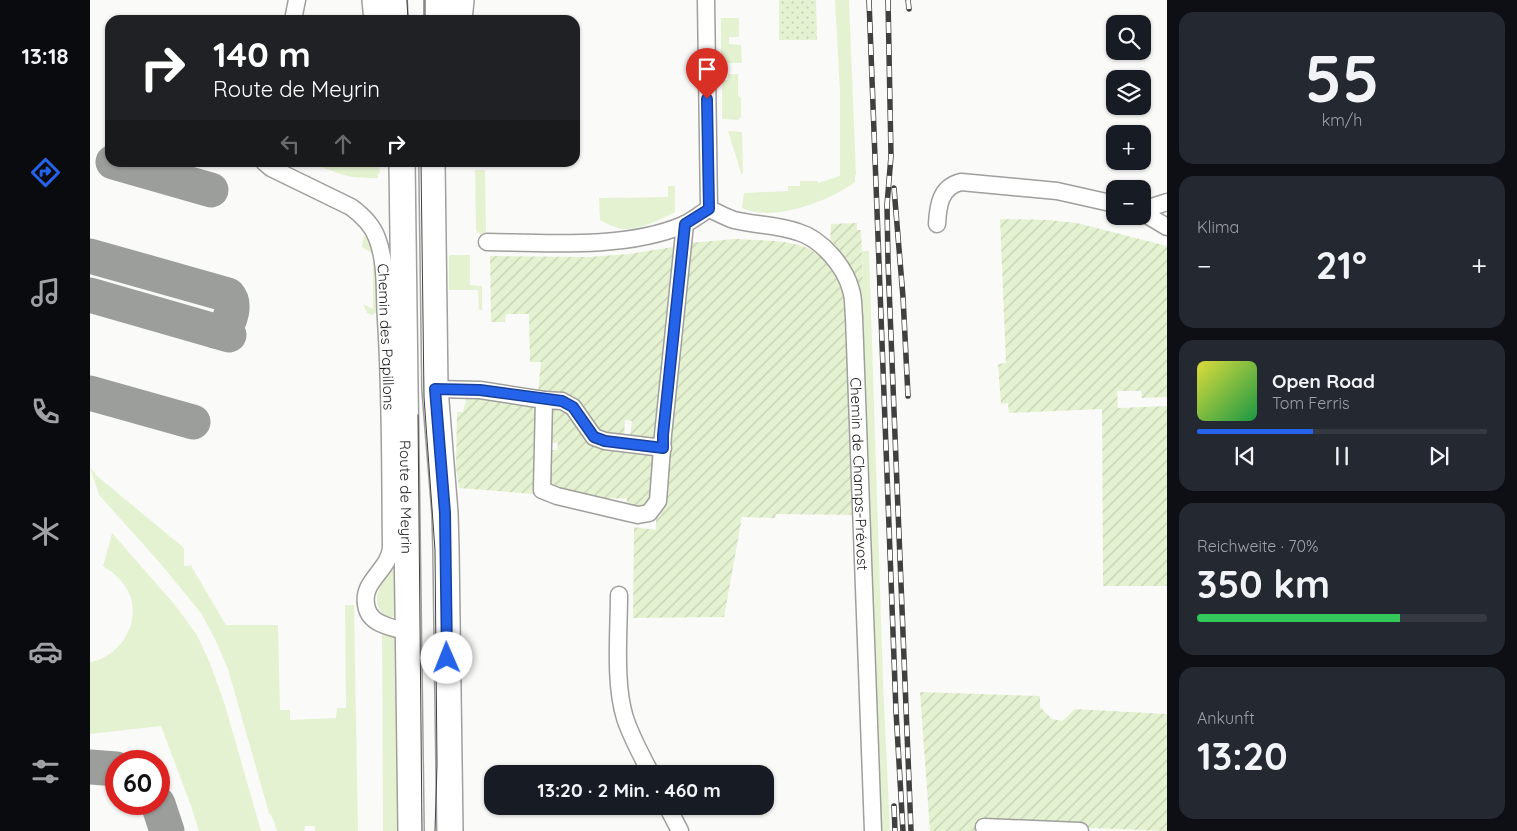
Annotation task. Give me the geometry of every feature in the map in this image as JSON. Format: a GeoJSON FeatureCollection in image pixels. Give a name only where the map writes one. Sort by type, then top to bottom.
{"type":"FeatureCollection","features":[{"type":"Feature","properties":{"kind":"main road"},"geometry":{"type":"LineString","coordinates":[[375,0],[376,15]]}},
{"type":"Feature","properties":{"kind":"main road"},"geometry":{"type":"LineString","coordinates":[[394,0],[395,15]]}},
{"type":"Feature","properties":{"kind":"main road"},"geometry":{"type":"LineString","coordinates":[[437,0],[437,15]]}},
{"type":"Feature","properties":{"kind":"main road"},"geometry":{"type":"LineString","coordinates":[[459,15],[460,0]]}},
{"type":"Feature","properties":{"kind":"main road"},"geometry":{"type":"LineString","coordinates":[[388,167],[392,200],[404,244]]}},
{"type":"Feature","properties":{"kind":"main road","name":"Route de Meyrin"},"geometry":{"type":"LineString","coordinates":[[402,167],[410,831]]}},
{"type":"Feature","properties":{"kind":"main road"},"geometry":{"type":"LineString","coordinates":[[432,167],[435,389],[445,513],[450,831]]}},
{"type":"Feature","properties":{"kind":"main road"},"geometry":{"type":"LineString","coordinates":[[433,213],[439,167]]}},
{"type":"Feature","properties":{"kind":"street"},"geometry":{"type":"LineString","coordinates":[[294,15],[297,0]]}},
{"type":"Feature","properties":{"kind":"street"},"geometry":{"type":"LineString","coordinates":[[487,242],[550,244],[616,240],[662,232],[685,224],[709,209],[706,0]]}},
{"type":"Feature","properties":{"kind":"street","name":"Chemin des Papillons"},"geometry":{"type":"LineString","coordinates":[[270,167],[351,207],[361,214],[369,223],[379,244],[385,283],[389,356],[391,548],[390,556],[368,588],[365,598],[367,609],[373,620],[408,632]]}},
{"type":"Feature","properties":{"kind":"street"},"geometry":{"type":"LineString","coordinates":[[937,224],[938,206],[945,191],[950,186],[961,182],[1057,191],[1106,202]]}},
{"type":"Feature","properties":{"kind":"street"},"geometry":{"type":"LineString","coordinates":[[1151,208],[1167,202]]}},
{"type":"Feature","properties":{"kind":"street","name":"Chemin de Champs-Prévost"},"geometry":{"type":"LineString","coordinates":[[709,209],[732,219],[800,232],[822,246],[831,255],[842,270],[851,290],[854,317],[873,831]]}},
{"type":"Feature","properties":{"kind":"street"},"geometry":{"type":"LineString","coordinates":[[1151,212],[1167,214]]}},
{"type":"Feature","properties":{"kind":"street"},"geometry":{"type":"LineString","coordinates":[[1151,217],[1167,227]]}},
{"type":"Feature","properties":{"kind":"street"},"geometry":{"type":"LineString","coordinates":[[544,400],[542,490],[557,496],[629,514],[648,513],[658,501],[685,224]]}},
{"type":"Feature","properties":{"kind":"street"},"geometry":{"type":"LineString","coordinates":[[435,389],[480,390],[562,401],[573,407],[594,437],[605,441],[663,448]]}},
{"type":"Feature","properties":{"kind":"street"},"geometry":{"type":"LineString","coordinates":[[619,595],[619,674],[622,703],[631,734],[646,765]]}},
{"type":"Feature","properties":{"kind":"street"},"geometry":{"type":"LineString","coordinates":[[672,815],[680,831]]}},
{"type":"Feature","properties":{"kind":"street"},"geometry":{"type":"LineString","coordinates":[[984,827],[1080,831]]}},
{"type":"Feature","properties":{"kind":"green space"},"geometry":{"type":"Polygon","coordinates":[[[779,0],[816,0],[817,40],[779,40],[779,0]]]}},
{"type":"Feature","properties":{"kind":"green space"},"geometry":{"type":"Polygon","coordinates":[[[835,0],[849,0],[855,182],[831,196],[800,208],[769,213],[754,212],[742,208],[744,193],[788,191],[788,186],[800,186],[800,181],[818,181],[818,183],[840,176],[840,92],[835,0]]]}},
{"type":"Feature","properties":{"kind":"green space"},"geometry":{"type":"Polygon","coordinates":[[[721,18],[739,18],[739,37],[729,37],[729,44],[741,45],[742,63],[721,63],[721,18]]]}},
{"type":"Feature","properties":{"kind":"green space"},"geometry":{"type":"Polygon","coordinates":[[[728,74],[738,74],[741,117],[738,120],[722,119],[722,80],[728,80],[728,74]]]}},
{"type":"Feature","properties":{"kind":"green space"},"geometry":{"type":"Polygon","coordinates":[[[728,131],[742,132],[743,174],[741,173],[728,131]]]}},
{"type":"Feature","properties":{"kind":"green space"},"geometry":{"type":"Polygon","coordinates":[[[322,167],[379,167],[380,173],[378,173],[378,178],[368,178],[351,177],[322,167]]]}},
{"type":"Feature","properties":{"kind":"green space"},"geometry":{"type":"Polygon","coordinates":[[[475,170],[485,170],[486,232],[482,234],[476,230],[475,170]]]}},
{"type":"Feature","properties":{"kind":"green space"},"geometry":{"type":"Polygon","coordinates":[[[668,186],[675,186],[675,212],[670,215],[647,225],[631,229],[618,228],[600,220],[599,198],[668,197],[668,186]]]}},
{"type":"Feature","properties":{"kind":"green space"},"geometry":{"type":"Polygon","coordinates":[[[1000,219],[1077,223],[1167,246],[1167,397],[1142,398],[1141,391],[1117,391],[1118,408],[1167,406],[1167,586],[1103,586],[1102,409],[1009,413],[1008,403],[1001,404],[998,364],[1006,363],[1000,219]]]}},
{"type":"Feature","properties":{"kind":"green space"},"geometry":{"type":"Polygon","coordinates":[[[857,223],[857,230],[861,230],[863,286],[857,286],[830,244],[831,224],[857,223]]]}},
{"type":"Feature","properties":{"kind":"green space"},"geometry":{"type":"Polygon","coordinates":[[[365,236],[368,236],[374,250],[379,311],[372,315],[367,313],[363,304],[373,309],[373,254],[362,247],[365,236]]]}},
{"type":"Feature","properties":{"kind":"green space"},"geometry":{"type":"Polygon","coordinates":[[[735,239],[773,241],[804,247],[817,253],[828,263],[837,278],[844,299],[856,515],[776,514],[775,518],[742,517],[724,617],[633,618],[634,527],[656,530],[656,518],[660,517],[671,397],[677,384],[673,380],[688,243],[735,239]]]}},
{"type":"Feature","properties":{"kind":"green space"},"geometry":{"type":"Polygon","coordinates":[[[679,246],[655,440],[643,442],[641,436],[630,435],[632,421],[625,420],[624,438],[605,439],[570,402],[571,395],[538,392],[541,362],[530,362],[529,314],[506,314],[505,322],[491,322],[490,256],[588,257],[629,254],[679,246]]]}},
{"type":"Feature","properties":{"kind":"green space"},"geometry":{"type":"Polygon","coordinates":[[[862,251],[869,251],[883,681],[890,831],[878,831],[857,286],[863,286],[862,251]]]}},
{"type":"Feature","properties":{"kind":"green space"},"geometry":{"type":"Polygon","coordinates":[[[450,255],[470,255],[470,285],[482,286],[482,310],[479,310],[478,290],[449,290],[450,255]]]}},
{"type":"Feature","properties":{"kind":"green space"},"geometry":{"type":"Polygon","coordinates":[[[467,396],[530,401],[540,412],[534,494],[459,488],[456,467],[457,412],[463,412],[467,396]]]}},
{"type":"Feature","properties":{"kind":"green space"},"geometry":{"type":"Polygon","coordinates":[[[562,405],[586,433],[650,449],[658,460],[648,507],[626,509],[627,499],[610,498],[609,505],[558,493],[547,481],[546,450],[557,450],[558,443],[546,442],[550,410],[562,405]]]}},
{"type":"Feature","properties":{"kind":"green space"},"geometry":{"type":"Polygon","coordinates":[[[90,467],[96,475],[184,548],[184,566],[190,566],[190,564],[226,625],[278,625],[280,710],[290,710],[290,720],[336,718],[337,708],[346,708],[345,605],[354,605],[358,831],[315,831],[315,826],[305,826],[304,831],[277,831],[269,813],[228,669],[215,639],[201,613],[160,563],[99,495],[90,467]]]}},
{"type":"Feature","properties":{"kind":"green space"},"geometry":{"type":"Polygon","coordinates":[[[112,533],[175,605],[197,635],[210,663],[225,705],[261,831],[199,831],[161,726],[90,734],[90,662],[101,659],[120,645],[131,625],[133,614],[132,602],[126,587],[111,571],[103,566],[112,533]]]}},
{"type":"Feature","properties":{"kind":"green space"},"geometry":{"type":"Polygon","coordinates":[[[397,563],[397,615],[389,618],[382,616],[377,603],[377,596],[381,586],[397,563]]]}},
{"type":"Feature","properties":{"kind":"green space"},"geometry":{"type":"Polygon","coordinates":[[[382,633],[393,637],[397,641],[404,831],[383,831],[382,633]]]}},
{"type":"Feature","properties":{"kind":"green space"},"geometry":{"type":"Polygon","coordinates":[[[920,692],[1040,696],[1040,707],[1052,719],[1062,721],[1075,709],[1167,714],[1167,831],[994,824],[991,818],[981,819],[977,823],[979,831],[930,831],[920,692]]]}},
{"type":"Feature","properties":{"kind":"taxiway"},"geometry":{"type":"LineString","coordinates":[[130,167],[211,190]]}},
{"type":"Feature","properties":{"kind":"taxiway"},"geometry":{"type":"LineString","coordinates":[[90,256],[228,295],[232,303],[230,317],[223,330],[215,331]]}},
{"type":"Feature","properties":{"kind":"taxiway"},"geometry":{"type":"LineString","coordinates":[[90,295],[229,335]]}},
{"type":"Feature","properties":{"kind":"taxiway"},"geometry":{"type":"LineString","coordinates":[[90,393],[193,422]]}},
{"type":"Feature","properties":{"kind":"taxiway"},"geometry":{"type":"LineString","coordinates":[[90,767],[105,768]]}},
{"type":"Feature","properties":{"kind":"taxiway"},"geometry":{"type":"LineString","coordinates":[[162,815],[167,831]]}},
{"type":"Feature","properties":{"kind":"tram line"},"geometry":{"type":"LineString","coordinates":[[407,0],[408,15]]}},
{"type":"Feature","properties":{"kind":"tram line"},"geometry":{"type":"LineString","coordinates":[[425,0],[425,15]]}},
{"type":"Feature","properties":{"kind":"tram line"},"geometry":{"type":"LineString","coordinates":[[421,167],[424,397],[435,550],[437,765],[435,831]]}},
{"type":"Feature","properties":{"kind":"tram line"},"geometry":{"type":"LineString","coordinates":[[418,415],[422,831]]}},
{"type":"Feature","properties":{"kind":"railway"},"geometry":{"type":"LineString","coordinates":[[869,0],[896,711],[903,831]]}},
{"type":"Feature","properties":{"kind":"railway"},"geometry":{"type":"LineString","coordinates":[[888,0],[891,156],[887,205],[888,262],[911,831]]}},
{"type":"Feature","properties":{"kind":"railway"},"geometry":{"type":"LineString","coordinates":[[908,0],[909,9]]}},
{"type":"Feature","properties":{"kind":"railway"},"geometry":{"type":"LineString","coordinates":[[894,188],[903,297],[908,396]]}},
{"type":"Feature","properties":{"kind":"railway"},"geometry":{"type":"LineString","coordinates":[[894,806],[895,831]]}},
{"type":"Feature","properties":{"kind":"route"},"geometry":{"type":"LineString","coordinates":[[447,658],[445,513],[435,389],[480,390],[562,401],[573,407],[594,437],[605,441],[663,448],[685,224],[709,209],[707,99]]}}]}
